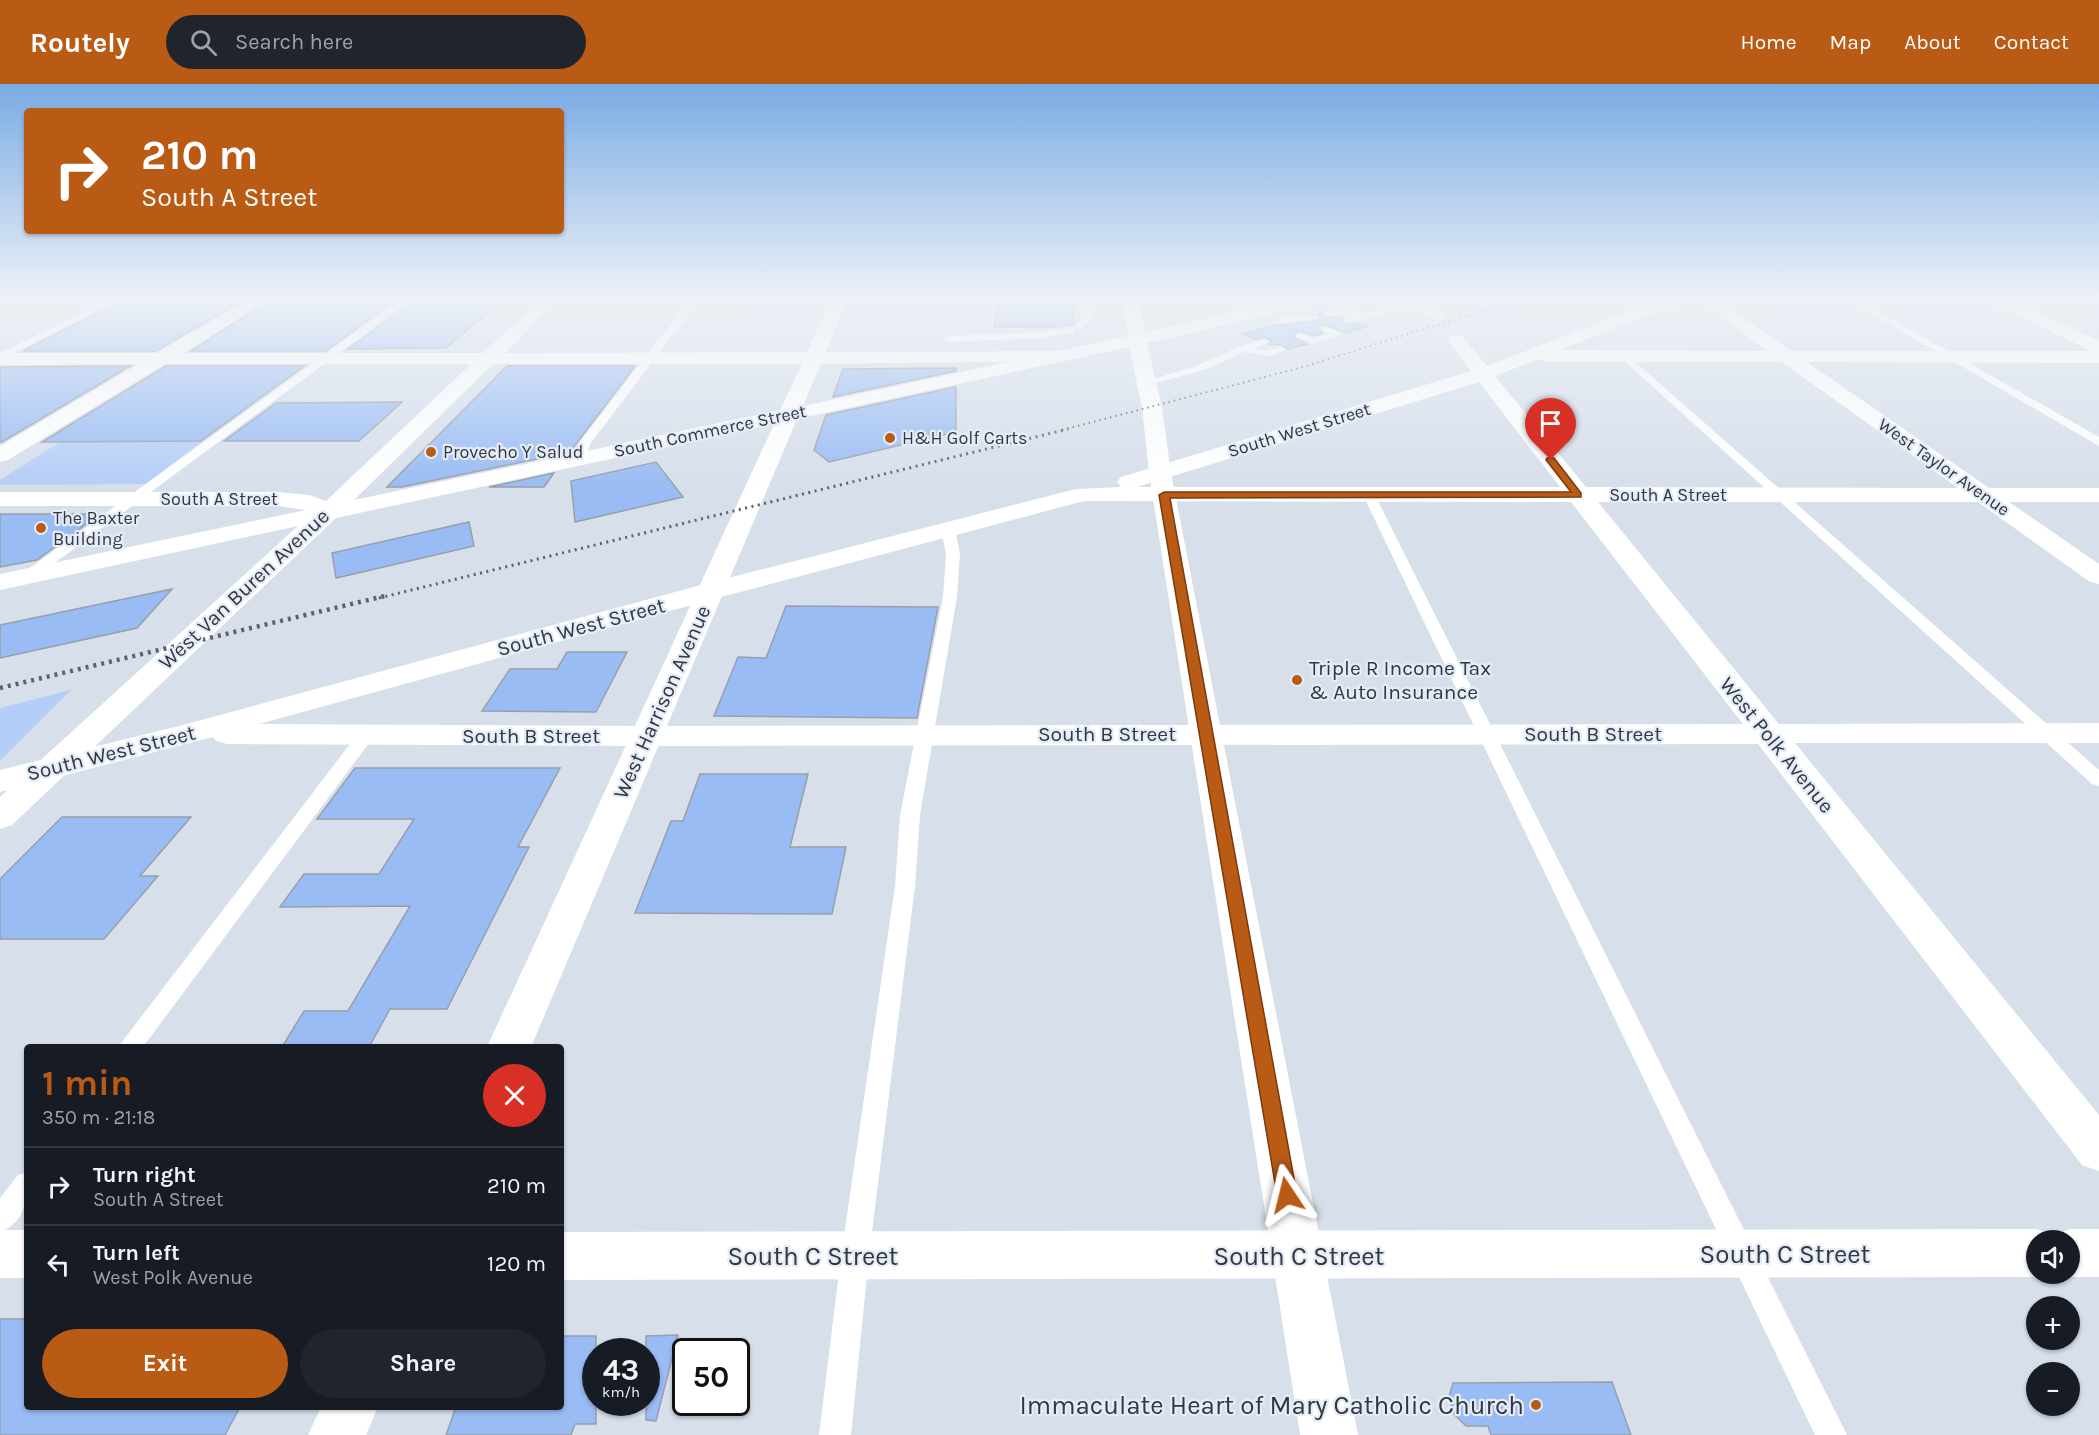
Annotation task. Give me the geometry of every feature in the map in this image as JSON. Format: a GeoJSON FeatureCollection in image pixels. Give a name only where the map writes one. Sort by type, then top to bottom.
{"type":"FeatureCollection","features":[{"type":"Feature","properties":{"kind":"street"},"geometry":{"type":"LineString","coordinates":[[0,455],[154,362]]}},
{"type":"Feature","properties":{"kind":"street","name":"West Van Buren Avenue"},"geometry":{"type":"LineString","coordinates":[[0,817],[328,512],[483,362]]}},
{"type":"Feature","properties":{"kind":"street","name":"West Harrison Avenue"},"geometry":{"type":"LineString","coordinates":[[510,1044],[812,362]]}},
{"type":"Feature","properties":{"kind":"street","name":"South Commerce Street"},"geometry":{"type":"LineString","coordinates":[[0,582],[1037,362]]}},
{"type":"Feature","properties":{"kind":"street"},"geometry":{"type":"LineString","coordinates":[[1141,362],[1152,407],[1162,484],[1329,1435]]}},
{"type":"Feature","properties":{"kind":"street","name":"West Polk Avenue"},"geometry":{"type":"LineString","coordinates":[[1474,362],[2099,1150]]}},
{"type":"Feature","properties":{"kind":"street","name":"South West Street"},"geometry":{"type":"LineString","coordinates":[[0,781],[187,734],[711,591],[1084,494],[1162,484],[1514,362]]}},
{"type":"Feature","properties":{"kind":"street","name":"West Taylor Avenue"},"geometry":{"type":"LineString","coordinates":[[1797,362],[2099,576]]}},
{"type":"Feature","properties":{"kind":"street","name":"South A Street"},"geometry":{"type":"LineString","coordinates":[[1162,484],[1369,495],[2099,495]]}},
{"type":"Feature","properties":{"kind":"street","name":"South A Street"},"geometry":{"type":"LineString","coordinates":[[0,499],[278,499],[309,502],[328,512]]}},
{"type":"Feature","properties":{"kind":"street","name":"South B Street"},"geometry":{"type":"LineString","coordinates":[[187,734],[647,736],[2099,733]]}},
{"type":"Feature","properties":{"kind":"street","name":"South C Street"},"geometry":{"type":"LineString","coordinates":[[564,1256],[2026,1253]]}},
{"type":"Feature","properties":{"kind":"street"},"geometry":{"type":"LineString","coordinates":[[2080,1253],[2099,1253]]}},
{"type":"Feature","properties":{"kind":"street"},"geometry":{"type":"LineString","coordinates":[[0,1254],[24,1254]]}},
{"type":"Feature","properties":{"kind":"street"},"geometry":{"type":"LineString","coordinates":[[337,1435],[349,1410]]}},
{"type":"Feature","properties":{"kind":"lane"},"geometry":{"type":"LineString","coordinates":[[28,576],[321,362]]}},
{"type":"Feature","properties":{"kind":"lane"},"geometry":{"type":"LineString","coordinates":[[579,459],[585,443],[646,362]]}},
{"type":"Feature","properties":{"kind":"lane"},"geometry":{"type":"LineString","coordinates":[[1145,383],[1214,362]]}},
{"type":"Feature","properties":{"kind":"lane"},"geometry":{"type":"LineString","coordinates":[[1632,362],[2099,780]]}},
{"type":"Feature","properties":{"kind":"lane"},"geometry":{"type":"LineString","coordinates":[[1958,362],[2099,442]]}},
{"type":"Feature","properties":{"kind":"lane"},"geometry":{"type":"LineString","coordinates":[[1369,495],[1831,1435]]}},
{"type":"Feature","properties":{"kind":"lane"},"geometry":{"type":"LineString","coordinates":[[835,1435],[855,1256],[905,885],[910,815],[950,597],[953,554],[948,529]]}},
{"type":"Feature","properties":{"kind":"lane"},"geometry":{"type":"LineString","coordinates":[[132,1044],[366,735]]}},
{"type":"Feature","properties":{"kind":"lane"},"geometry":{"type":"LineString","coordinates":[[0,1219],[24,1188]]}},
{"type":"Feature","properties":{"kind":"shaded area"},"geometry":{"type":"Polygon","coordinates":[[[204,440],[146,484],[0,485],[0,480],[60,442],[204,440]]]}},
{"type":"Feature","properties":{"kind":"shaded area"},"geometry":{"type":"Polygon","coordinates":[[[71,690],[0,761],[0,708],[71,690]]]}},
{"type":"Feature","properties":{"kind":"building"},"geometry":{"type":"Polygon","coordinates":[[[130,366],[2,442],[0,442],[0,367],[130,366]]]}},
{"type":"Feature","properties":{"kind":"building"},"geometry":{"type":"Polygon","coordinates":[[[166,366],[304,366],[201,441],[42,442],[166,366]]]}},
{"type":"Feature","properties":{"kind":"building"},"geometry":{"type":"Polygon","coordinates":[[[507,366],[635,366],[570,452],[402,487],[387,487],[507,366]]]}},
{"type":"Feature","properties":{"kind":"building"},"geometry":{"type":"Polygon","coordinates":[[[956,368],[956,371],[833,397],[843,369],[956,368]]]}},
{"type":"Feature","properties":{"kind":"building"},"geometry":{"type":"Polygon","coordinates":[[[956,387],[956,432],[829,462],[814,450],[826,415],[956,387]]]}},
{"type":"Feature","properties":{"kind":"building"},"geometry":{"type":"Polygon","coordinates":[[[402,402],[359,441],[224,441],[276,403],[402,402]]]}},
{"type":"Feature","properties":{"kind":"building"},"geometry":{"type":"Polygon","coordinates":[[[656,462],[683,497],[575,522],[571,481],[656,462]]]}},
{"type":"Feature","properties":{"kind":"building"},"geometry":{"type":"Polygon","coordinates":[[[554,473],[544,487],[489,487],[554,473]]]}},
{"type":"Feature","properties":{"kind":"building","name":"The Baxter Building"},"geometry":{"type":"Polygon","coordinates":[[[0,514],[100,514],[37,560],[0,567],[0,514]]]}},
{"type":"Feature","properties":{"kind":"building"},"geometry":{"type":"Polygon","coordinates":[[[469,522],[474,546],[336,578],[332,553],[469,522]]]}},
{"type":"Feature","properties":{"kind":"building"},"geometry":{"type":"Polygon","coordinates":[[[172,589],[137,628],[0,658],[0,625],[172,589]]]}},
{"type":"Feature","properties":{"kind":"building"},"geometry":{"type":"Polygon","coordinates":[[[786,606],[938,607],[917,718],[714,716],[738,657],[766,658],[786,606]]]}},
{"type":"Feature","properties":{"kind":"building"},"geometry":{"type":"Polygon","coordinates":[[[567,652],[627,652],[596,712],[482,711],[510,669],[557,669],[567,652]]]}},
{"type":"Feature","properties":{"kind":"building"},"geometry":{"type":"Polygon","coordinates":[[[355,768],[560,768],[518,847],[529,847],[447,1009],[390,1009],[371,1044],[284,1044],[304,1011],[348,1011],[410,906],[280,907],[304,874],[379,874],[414,819],[317,819],[355,768]]]}},
{"type":"Feature","properties":{"kind":"building"},"geometry":{"type":"Polygon","coordinates":[[[700,774],[808,774],[790,847],[846,847],[832,914],[635,913],[671,821],[683,821],[700,774]]]}},
{"type":"Feature","properties":{"kind":"building"},"geometry":{"type":"Polygon","coordinates":[[[62,817],[191,817],[140,876],[158,876],[104,939],[0,939],[0,879],[62,817]]]}},
{"type":"Feature","properties":{"kind":"building"},"geometry":{"type":"Polygon","coordinates":[[[0,1319],[24,1319],[24,1410],[238,1410],[225,1435],[0,1435],[0,1319]]]}},
{"type":"Feature","properties":{"kind":"building"},"geometry":{"type":"Polygon","coordinates":[[[678,1335],[677,1338],[672,1338],[672,1358],[660,1405],[660,1338],[646,1338],[646,1336],[678,1335]]]}},
{"type":"Feature","properties":{"kind":"building"},"geometry":{"type":"Polygon","coordinates":[[[564,1336],[596,1336],[596,1338],[582,1338],[582,1416],[596,1416],[596,1424],[575,1424],[571,1435],[446,1435],[455,1410],[564,1410],[564,1336]]]}},
{"type":"Feature","properties":{"kind":"building","name":"Immaculate Heart of Mary Catholic Church"},"geometry":{"type":"Polygon","coordinates":[[[1612,1382],[1631,1435],[1491,1435],[1488,1426],[1466,1426],[1454,1414],[1449,1397],[1453,1383],[1612,1382]]]}},
{"type":"Feature","properties":{"kind":"building"},"geometry":{"type":"Polygon","coordinates":[[[646,1416],[657,1416],[656,1421],[646,1420],[646,1416]]]}},
{"type":"Feature","properties":{"kind":"railway"},"geometry":{"type":"LineString","coordinates":[[1062,430],[1319,362]]}},
{"type":"Feature","properties":{"kind":"railway"},"geometry":{"type":"LineString","coordinates":[[379,598],[1068,429]]}},
{"type":"Feature","properties":{"kind":"railway"},"geometry":{"type":"LineString","coordinates":[[0,688],[385,596]]}},
{"type":"Feature","properties":{"kind":"place","name":"H&H Golf Carts"},"geometry":{"type":"Point","coordinates":[890,438]}},
{"type":"Feature","properties":{"kind":"place","name":"Provecho Y Salud"},"geometry":{"type":"Point","coordinates":[431,452]}},
{"type":"Feature","properties":{"kind":"place","name":"The Baxter Building"},"geometry":{"type":"Point","coordinates":[41,528]}},
{"type":"Feature","properties":{"kind":"place","name":"Triple R Income Tax & Auto Insurance"},"geometry":{"type":"Point","coordinates":[1297,680]}},
{"type":"Feature","properties":{"kind":"place","name":"Immaculate Heart of Mary Catholic Church"},"geometry":{"type":"Point","coordinates":[1536,1405]}},
{"type":"Feature","properties":{"kind":"route"},"geometry":{"type":"LineString","coordinates":[[1287,1195],[1164,495],[1578,495],[1551,460]]}}]}
